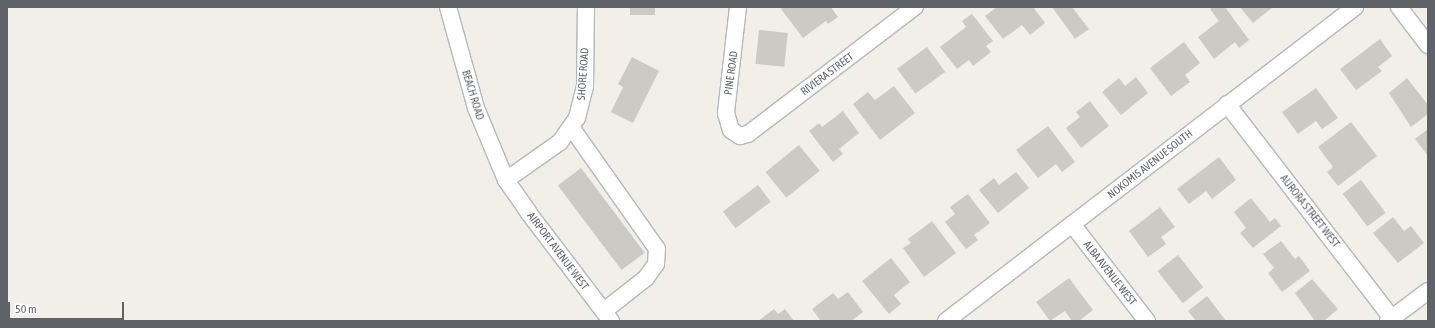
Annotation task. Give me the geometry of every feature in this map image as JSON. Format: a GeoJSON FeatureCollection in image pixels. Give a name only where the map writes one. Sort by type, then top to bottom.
{"type":"FeatureCollection","features":[{"type":"Feature","properties":{"kind":"street","name":"BEACH ROAD"},"geometry":{"type":"LineString","coordinates":[[448,7],[476,108],[506,180]]}},
{"type":"Feature","properties":{"kind":"street","name":"SHORE ROAD"},"geometry":{"type":"LineString","coordinates":[[506,180],[560,142],[577,118],[584,94],[586,7]]}},
{"type":"Feature","properties":{"kind":"street","name":"PINE ROAD"},"geometry":{"type":"LineString","coordinates":[[737,136],[728,124],[726,113],[738,7]]}},
{"type":"Feature","properties":{"kind":"street","name":"RIVIERA STREET"},"geometry":{"type":"LineString","coordinates":[[737,136],[748,134],[915,7]]}},
{"type":"Feature","properties":{"kind":"street","name":"NOKOMIS AVENUE SOUTH"},"geometry":{"type":"LineString","coordinates":[[946,321],[1355,7]]}},
{"type":"Feature","properties":{"kind":"street"},"geometry":{"type":"LineString","coordinates":[[1398,7],[1428,45]]}},
{"type":"Feature","properties":{"kind":"street","name":"AURORA STREET WEST"},"geometry":{"type":"LineString","coordinates":[[1227,104],[1392,320]]}},
{"type":"Feature","properties":{"kind":"street"},"geometry":{"type":"LineString","coordinates":[[571,128],[658,249],[656,264],[646,278],[608,316]]}},
{"type":"Feature","properties":{"kind":"street","name":"AIRPORT AVENUE WEST"},"geometry":{"type":"LineString","coordinates":[[506,180],[528,212],[608,316]]}},
{"type":"Feature","properties":{"kind":"street","name":"ALBA AVENUE WEST"},"geometry":{"type":"LineString","coordinates":[[1072,224],[1147,321]]}},
{"type":"Feature","properties":{"kind":"street"},"geometry":{"type":"LineString","coordinates":[[1392,320],[1428,291]]}},
{"type":"Feature","properties":{"kind":"building"},"geometry":{"type":"Polygon","coordinates":[[[630,7],[655,7],[655,15],[630,15],[630,7]]]}},
{"type":"Feature","properties":{"kind":"building"},"geometry":{"type":"Polygon","coordinates":[[[784,7],[831,7],[838,17],[828,24],[826,21],[803,38],[781,9],[784,7]]]}},
{"type":"Feature","properties":{"kind":"building"},"geometry":{"type":"Polygon","coordinates":[[[997,7],[1033,7],[1045,23],[1030,35],[1022,25],[1003,39],[985,16],[997,7]]]}},
{"type":"Feature","properties":{"kind":"building"},"geometry":{"type":"Polygon","coordinates":[[[1052,7],[1072,7],[1089,29],[1075,39],[1052,7]]]}},
{"type":"Feature","properties":{"kind":"building"},"geometry":{"type":"Polygon","coordinates":[[[1212,7],[1225,7],[1249,40],[1239,48],[1235,42],[1214,59],[1198,37],[1219,21],[1210,9],[1212,7]]]}},
{"type":"Feature","properties":{"kind":"building"},"geometry":{"type":"Polygon","coordinates":[[[1240,7],[1273,7],[1253,23],[1240,7]]]}},
{"type":"Feature","properties":{"kind":"building"},"geometry":{"type":"Polygon","coordinates":[[[972,14],[993,41],[986,46],[991,52],[973,66],[969,60],[957,69],[940,47],[966,27],[962,21],[972,14]]]}},
{"type":"Feature","properties":{"kind":"building"},"geometry":{"type":"Polygon","coordinates":[[[759,30],[788,33],[784,67],[755,64],[759,30]]]}},
{"type":"Feature","properties":{"kind":"building"},"geometry":{"type":"Polygon","coordinates":[[[1380,39],[1392,56],[1378,67],[1382,71],[1356,90],[1340,69],[1380,39]]]}},
{"type":"Feature","properties":{"kind":"building"},"geometry":{"type":"Polygon","coordinates":[[[1184,42],[1200,63],[1185,75],[1190,82],[1171,96],[1150,68],[1184,42]]]}},
{"type":"Feature","properties":{"kind":"building"},"geometry":{"type":"Polygon","coordinates":[[[927,47],[945,72],[915,94],[897,69],[927,47]]]}},
{"type":"Feature","properties":{"kind":"building"},"geometry":{"type":"Polygon","coordinates":[[[632,57],[659,71],[633,123],[611,112],[623,87],[618,84],[632,57]]]}},
{"type":"Feature","properties":{"kind":"building"},"geometry":{"type":"Polygon","coordinates":[[[1136,77],[1148,93],[1121,115],[1102,92],[1119,78],[1125,86],[1136,77]]]}},
{"type":"Feature","properties":{"kind":"building"},"geometry":{"type":"Polygon","coordinates":[[[1407,78],[1428,105],[1428,114],[1411,127],[1389,93],[1407,78]]]}},
{"type":"Feature","properties":{"kind":"building"},"geometry":{"type":"Polygon","coordinates":[[[894,86],[915,113],[880,140],[853,104],[868,92],[875,100],[894,86]]]}},
{"type":"Feature","properties":{"kind":"building"},"geometry":{"type":"Polygon","coordinates":[[[1316,88],[1338,118],[1322,129],[1316,121],[1298,134],[1282,112],[1316,88]]]}},
{"type":"Feature","properties":{"kind":"building"},"geometry":{"type":"Polygon","coordinates":[[[1090,101],[1109,126],[1081,148],[1066,128],[1080,117],[1076,112],[1090,101]]]}},
{"type":"Feature","properties":{"kind":"building"},"geometry":{"type":"Polygon","coordinates":[[[843,111],[859,133],[839,149],[843,154],[833,162],[809,131],[819,123],[822,127],[843,111]]]}},
{"type":"Feature","properties":{"kind":"building"},"geometry":{"type":"Polygon","coordinates":[[[1351,122],[1377,156],[1338,186],[1327,172],[1333,167],[1318,147],[1351,122]]]}},
{"type":"Feature","properties":{"kind":"building"},"geometry":{"type":"Polygon","coordinates":[[[1048,126],[1075,162],[1062,172],[1056,164],[1038,178],[1016,150],[1048,126]]]}},
{"type":"Feature","properties":{"kind":"building"},"geometry":{"type":"Polygon","coordinates":[[[1428,129],[1428,156],[1415,139],[1428,129]]]}},
{"type":"Feature","properties":{"kind":"building"},"geometry":{"type":"Polygon","coordinates":[[[799,145],[820,171],[786,198],[766,172],[799,145]]]}},
{"type":"Feature","properties":{"kind":"building"},"geometry":{"type":"Polygon","coordinates":[[[1219,157],[1236,180],[1212,199],[1206,191],[1189,204],[1177,189],[1219,157]]]}},
{"type":"Feature","properties":{"kind":"building"},"geometry":{"type":"Polygon","coordinates":[[[581,168],[645,253],[622,270],[558,185],[581,168]]]}},
{"type":"Feature","properties":{"kind":"building"},"geometry":{"type":"Polygon","coordinates":[[[1016,172],[1029,188],[998,213],[979,190],[994,178],[999,185],[1016,172]]]}},
{"type":"Feature","properties":{"kind":"building"},"geometry":{"type":"Polygon","coordinates":[[[1361,180],[1386,213],[1367,227],[1343,194],[1361,180]]]}},
{"type":"Feature","properties":{"kind":"building"},"geometry":{"type":"Polygon","coordinates":[[[758,185],[771,202],[735,228],[723,211],[758,185]]]}},
{"type":"Feature","properties":{"kind":"building"},"geometry":{"type":"Polygon","coordinates":[[[968,194],[990,223],[974,235],[978,240],[966,249],[945,222],[955,214],[950,207],[968,194]]]}},
{"type":"Feature","properties":{"kind":"building"},"geometry":{"type":"Polygon","coordinates":[[[1251,198],[1270,222],[1275,218],[1281,226],[1253,248],[1240,233],[1246,228],[1234,212],[1251,198]]]}},
{"type":"Feature","properties":{"kind":"building"},"geometry":{"type":"Polygon","coordinates":[[[1160,207],[1175,227],[1161,237],[1166,244],[1148,257],[1129,231],[1160,207]]]}},
{"type":"Feature","properties":{"kind":"building"},"geometry":{"type":"Polygon","coordinates":[[[1393,217],[1404,231],[1411,226],[1424,243],[1398,263],[1373,233],[1393,217]]]}},
{"type":"Feature","properties":{"kind":"building"},"geometry":{"type":"Polygon","coordinates":[[[932,221],[956,253],[924,277],[903,248],[911,243],[908,239],[932,221]]]}},
{"type":"Feature","properties":{"kind":"building"},"geometry":{"type":"Polygon","coordinates":[[[1281,241],[1295,259],[1299,256],[1310,271],[1282,292],[1268,273],[1274,268],[1263,254],[1281,241]]]}},
{"type":"Feature","properties":{"kind":"building"},"geometry":{"type":"Polygon","coordinates":[[[1178,255],[1203,287],[1183,303],[1158,271],[1178,255]]]}},
{"type":"Feature","properties":{"kind":"building"},"geometry":{"type":"Polygon","coordinates":[[[891,258],[910,282],[894,295],[901,304],[889,314],[862,281],[891,258]]]}},
{"type":"Feature","properties":{"kind":"building"},"geometry":{"type":"Polygon","coordinates":[[[1069,278],[1093,310],[1079,321],[1072,321],[1065,311],[1050,321],[1036,302],[1069,278]]]}},
{"type":"Feature","properties":{"kind":"building"},"geometry":{"type":"Polygon","coordinates":[[[1312,279],[1338,309],[1324,321],[1315,321],[1295,293],[1312,279]]]}},
{"type":"Feature","properties":{"kind":"building"},"geometry":{"type":"Polygon","coordinates":[[[848,292],[863,312],[851,321],[821,321],[812,309],[833,293],[838,299],[848,292]]]}},
{"type":"Feature","properties":{"kind":"building"},"geometry":{"type":"Polygon","coordinates":[[[1207,296],[1226,321],[1196,321],[1188,311],[1207,296]]]}},
{"type":"Feature","properties":{"kind":"building"},"geometry":{"type":"Polygon","coordinates":[[[774,309],[778,314],[785,309],[794,321],[758,321],[774,309]]]}}]}
